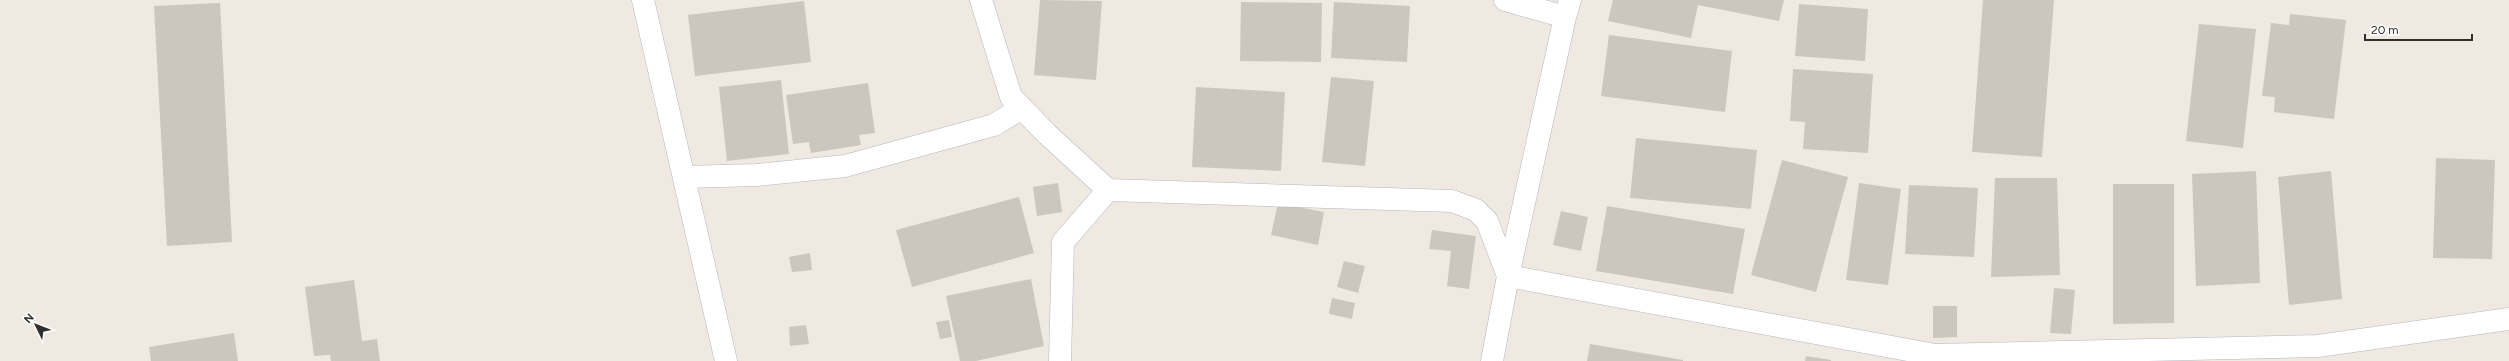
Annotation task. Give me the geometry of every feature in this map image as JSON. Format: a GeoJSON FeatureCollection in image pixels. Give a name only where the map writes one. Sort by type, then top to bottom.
{"type":"FeatureCollection","features":[{"type":"Feature","properties":{"kind":"street"},"geometry":{"type":"LineString","coordinates":[[643,0],[726,361]]}},
{"type":"Feature","properties":{"kind":"street"},"geometry":{"type":"LineString","coordinates":[[982,0],[1012,97],[1108,190],[1452,201],[1476,210],[1487,221],[1508,276]]}},
{"type":"Feature","properties":{"kind":"street"},"geometry":{"type":"LineString","coordinates":[[1492,361],[1508,276],[1567,8],[1505,0]]}},
{"type":"Feature","properties":{"kind":"street"},"geometry":{"type":"LineString","coordinates":[[684,178],[757,175],[845,166],[994,125],[1022,108]]}},
{"type":"Feature","properties":{"kind":"street"},"geometry":{"type":"LineString","coordinates":[[1060,361],[1063,242],[1108,190]]}},
{"type":"Feature","properties":{"kind":"street"},"geometry":{"type":"LineString","coordinates":[[1508,276],[1935,355],[2192,355],[2318,346],[2509,319]]}},
{"type":"Feature","properties":{"kind":"building"},"geometry":{"type":"Polygon","coordinates":[[[1040,0],[1102,1],[1096,80],[1034,75],[1040,0]]]}},
{"type":"Feature","properties":{"kind":"building"},"geometry":{"type":"Polygon","coordinates":[[[1613,0],[1784,0],[1779,21],[1698,5],[1691,38],[1608,21],[1613,0]]]}},
{"type":"Feature","properties":{"kind":"building"},"geometry":{"type":"Polygon","coordinates":[[[1983,0],[2054,0],[2042,157],[1972,152],[1983,0]]]}},
{"type":"Feature","properties":{"kind":"building"},"geometry":{"type":"Polygon","coordinates":[[[804,1],[811,62],[695,76],[688,15],[804,1]]]}},
{"type":"Feature","properties":{"kind":"building"},"geometry":{"type":"Polygon","coordinates":[[[1241,2],[1322,3],[1321,62],[1240,61],[1241,2]]]}},
{"type":"Feature","properties":{"kind":"building"},"geometry":{"type":"Polygon","coordinates":[[[1334,2],[1410,6],[1407,62],[1331,58],[1334,2]]]}},
{"type":"Feature","properties":{"kind":"building"},"geometry":{"type":"Polygon","coordinates":[[[220,3],[232,242],[167,246],[154,6],[220,3]]]}},
{"type":"Feature","properties":{"kind":"building"},"geometry":{"type":"Polygon","coordinates":[[[1799,4],[1868,9],[1865,61],[1795,56],[1799,4]]]}},
{"type":"Feature","properties":{"kind":"building"},"geometry":{"type":"Polygon","coordinates":[[[2290,14],[2346,20],[2334,119],[2274,112],[2275,97],[2262,96],[2271,23],[2289,25],[2290,14]]]}},
{"type":"Feature","properties":{"kind":"building"},"geometry":{"type":"Polygon","coordinates":[[[2199,24],[2256,29],[2243,148],[2186,141],[2199,24]]]}},
{"type":"Feature","properties":{"kind":"building"},"geometry":{"type":"Polygon","coordinates":[[[1609,35],[1732,51],[1725,112],[1601,96],[1609,35]]]}},
{"type":"Feature","properties":{"kind":"building"},"geometry":{"type":"Polygon","coordinates":[[[1793,69],[1873,74],[1868,153],[1803,149],[1805,122],[1790,121],[1793,69]]]}},
{"type":"Feature","properties":{"kind":"building"},"geometry":{"type":"Polygon","coordinates":[[[1331,77],[1374,81],[1365,166],[1322,162],[1331,77]]]}},
{"type":"Feature","properties":{"kind":"building"},"geometry":{"type":"Polygon","coordinates":[[[781,80],[789,154],[727,161],[719,87],[781,80]]]}},
{"type":"Feature","properties":{"kind":"building"},"geometry":{"type":"Polygon","coordinates":[[[868,83],[875,133],[859,135],[861,145],[811,153],[809,142],[793,144],[786,95],[868,83]]]}},
{"type":"Feature","properties":{"kind":"building"},"geometry":{"type":"Polygon","coordinates":[[[1196,87],[1285,92],[1281,171],[1192,167],[1196,87]]]}},
{"type":"Feature","properties":{"kind":"building"},"geometry":{"type":"Polygon","coordinates":[[[1636,138],[1757,150],[1751,209],[1630,198],[1636,138]]]}},
{"type":"Feature","properties":{"kind":"building"},"geometry":{"type":"Polygon","coordinates":[[[2436,158],[2495,160],[2492,259],[2433,258],[2436,158]]]}},
{"type":"Feature","properties":{"kind":"building"},"geometry":{"type":"Polygon","coordinates":[[[1782,160],[1848,177],[1816,292],[1751,275],[1782,160]]]}},
{"type":"Feature","properties":{"kind":"building"},"geometry":{"type":"Polygon","coordinates":[[[2256,171],[2260,283],[2196,286],[2192,174],[2256,171]]]}},
{"type":"Feature","properties":{"kind":"building"},"geometry":{"type":"Polygon","coordinates":[[[2331,171],[2342,299],[2289,305],[2278,177],[2331,171]]]}},
{"type":"Feature","properties":{"kind":"building"},"geometry":{"type":"Polygon","coordinates":[[[1995,178],[2057,178],[2060,275],[1991,277],[1995,178]]]}},
{"type":"Feature","properties":{"kind":"building"},"geometry":{"type":"Polygon","coordinates":[[[1058,183],[1062,212],[1037,216],[1033,187],[1058,183]]]}},
{"type":"Feature","properties":{"kind":"building"},"geometry":{"type":"Polygon","coordinates":[[[1859,183],[1901,189],[1888,285],[1846,280],[1859,183]]]}},
{"type":"Feature","properties":{"kind":"building"},"geometry":{"type":"Polygon","coordinates":[[[2113,184],[2174,184],[2174,323],[2113,324],[2113,184]]]}},
{"type":"Feature","properties":{"kind":"building"},"geometry":{"type":"Polygon","coordinates":[[[1909,185],[1978,188],[1974,257],[1905,254],[1909,185]]]}},
{"type":"Feature","properties":{"kind":"building"},"geometry":{"type":"Polygon","coordinates":[[[1019,197],[1034,253],[912,287],[896,230],[1019,197]]]}},
{"type":"Feature","properties":{"kind":"building"},"geometry":{"type":"Polygon","coordinates":[[[1278,203],[1324,212],[1318,245],[1271,235],[1278,203]]]}},
{"type":"Feature","properties":{"kind":"building"},"geometry":{"type":"Polygon","coordinates":[[[1607,206],[1745,229],[1733,294],[1596,271],[1607,206]]]}},
{"type":"Feature","properties":{"kind":"building"},"geometry":{"type":"Polygon","coordinates":[[[1561,211],[1588,217],[1581,251],[1553,245],[1561,211]]]}},
{"type":"Feature","properties":{"kind":"building"},"geometry":{"type":"Polygon","coordinates":[[[1432,230],[1476,236],[1469,289],[1447,286],[1451,251],[1429,249],[1432,230]]]}},
{"type":"Feature","properties":{"kind":"building"},"geometry":{"type":"Polygon","coordinates":[[[810,253],[812,270],[792,272],[789,257],[810,253]]]}},
{"type":"Feature","properties":{"kind":"building"},"geometry":{"type":"Polygon","coordinates":[[[1344,261],[1365,266],[1358,293],[1337,287],[1344,261]]]}},
{"type":"Feature","properties":{"kind":"building"},"geometry":{"type":"Polygon","coordinates":[[[1031,279],[1044,346],[976,361],[960,361],[946,296],[1031,279]]]}},
{"type":"Feature","properties":{"kind":"building"},"geometry":{"type":"Polygon","coordinates":[[[354,280],[362,341],[377,339],[380,361],[331,361],[330,355],[314,356],[305,287],[354,280]]]}},
{"type":"Feature","properties":{"kind":"building"},"geometry":{"type":"Polygon","coordinates":[[[2054,288],[2075,290],[2071,334],[2050,333],[2054,288]]]}},
{"type":"Feature","properties":{"kind":"building"},"geometry":{"type":"Polygon","coordinates":[[[1332,298],[1355,303],[1352,319],[1329,314],[1332,298]]]}},
{"type":"Feature","properties":{"kind":"building"},"geometry":{"type":"Polygon","coordinates":[[[1933,306],[1957,306],[1957,337],[1933,338],[1933,306]]]}},
{"type":"Feature","properties":{"kind":"building"},"geometry":{"type":"Polygon","coordinates":[[[949,320],[952,337],[940,339],[936,322],[949,320]]]}},
{"type":"Feature","properties":{"kind":"building"},"geometry":{"type":"Polygon","coordinates":[[[806,325],[809,344],[790,346],[789,327],[806,325]]]}},
{"type":"Feature","properties":{"kind":"building"},"geometry":{"type":"Polygon","coordinates":[[[234,333],[238,361],[151,361],[149,347],[234,333]]]}},
{"type":"Feature","properties":{"kind":"building"},"geometry":{"type":"Polygon","coordinates":[[[1590,344],[1683,360],[1683,361],[1587,361],[1590,344]]]}},
{"type":"Feature","properties":{"kind":"building"},"geometry":{"type":"Polygon","coordinates":[[[1806,356],[1831,360],[1831,361],[1805,361],[1806,356]]]}}]}
